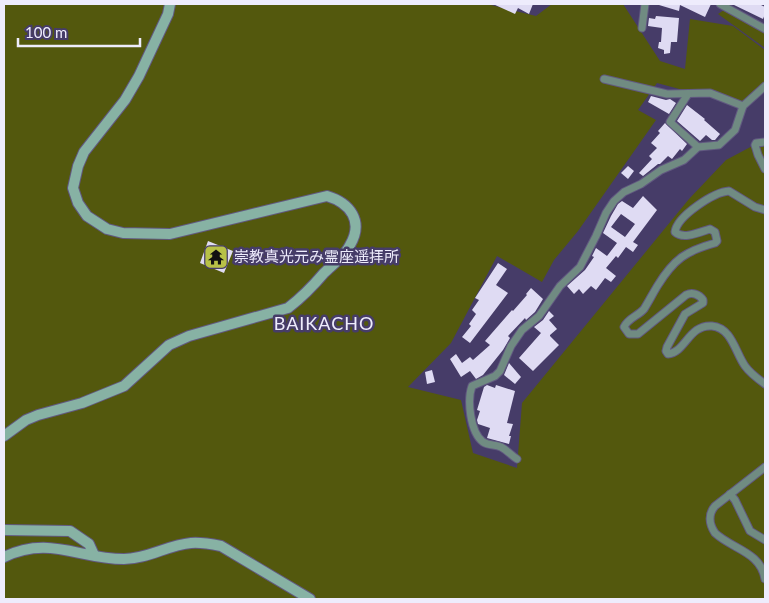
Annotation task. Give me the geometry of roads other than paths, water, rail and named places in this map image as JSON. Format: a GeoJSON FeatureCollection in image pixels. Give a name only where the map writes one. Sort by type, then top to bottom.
{"type":"FeatureCollection","features":[{"type":"Feature","properties":{"kind":"street"},"geometry":{"type":"LineString","coordinates":[[4,436],[38,414],[82,403],[124,386],[168,345],[188,336],[288,308],[350,247],[355,235],[355,222],[352,213],[345,204],[327,196],[170,234],[122,233],[107,229],[87,216],[78,203],[73,188],[78,166],[84,152],[125,100],[139,76],[168,14],[170,4]]}},
{"type":"Feature","properties":{"kind":"street"},"geometry":{"type":"LineString","coordinates":[[642,28],[645,4]]}},
{"type":"Feature","properties":{"kind":"street"},"geometry":{"type":"LineString","coordinates":[[720,4],[765,29]]}},
{"type":"Feature","properties":{"kind":"street"},"geometry":{"type":"LineString","coordinates":[[604,79],[667,94],[710,93],[743,106]]}},
{"type":"Feature","properties":{"kind":"street"},"geometry":{"type":"LineString","coordinates":[[517,459],[500,447],[489,446],[480,440],[470,413],[470,392],[472,386],[496,376],[511,346],[522,330],[539,316],[560,286],[580,267],[606,213],[614,201],[624,192],[641,184],[662,170],[684,160],[698,147],[719,145],[734,130],[743,106],[765,86]]}},
{"type":"Feature","properties":{"kind":"street"},"geometry":{"type":"LineString","coordinates":[[688,94],[670,122],[698,147]]}},
{"type":"Feature","properties":{"kind":"street"},"geometry":{"type":"LineString","coordinates":[[765,142],[756,143],[755,145],[765,169]]}},
{"type":"Feature","properties":{"kind":"street"},"geometry":{"type":"LineString","coordinates":[[765,210],[755,207],[729,191],[718,193],[692,210],[677,224],[675,232],[683,236],[710,229],[715,232],[717,241],[680,257],[658,284],[641,313],[628,321],[624,327],[629,334],[638,334],[686,296],[690,294],[698,295],[703,300],[703,303],[685,314],[667,347],[666,351],[668,354],[674,353],[699,329],[706,326],[718,327],[727,334],[746,367],[765,384]]}},
{"type":"Feature","properties":{"kind":"street"},"geometry":{"type":"LineString","coordinates":[[765,467],[730,494],[711,512],[711,527],[719,537],[755,559],[762,568],[765,579]]}},
{"type":"Feature","properties":{"kind":"street"},"geometry":{"type":"LineString","coordinates":[[730,494],[736,500],[750,531],[765,540]]}},
{"type":"Feature","properties":{"kind":"street"},"geometry":{"type":"LineString","coordinates":[[4,530],[70,531],[89,544],[94,555]]}},
{"type":"Feature","properties":{"kind":"street"},"geometry":{"type":"LineString","coordinates":[[4,557],[23,549],[41,546],[124,559],[147,555],[189,543],[207,543],[221,546],[310,599]]}},
{"type":"Feature","properties":{"kind":"place","name":"崇教真光元み霊座遥拝所"},"geometry":{"type":"Point","coordinates":[216,257]}},
{"type":"Feature","properties":{"kind":"district","name":"BAIKACHO"},"geometry":{"type":"Point","coordinates":[324,324]}}]}
